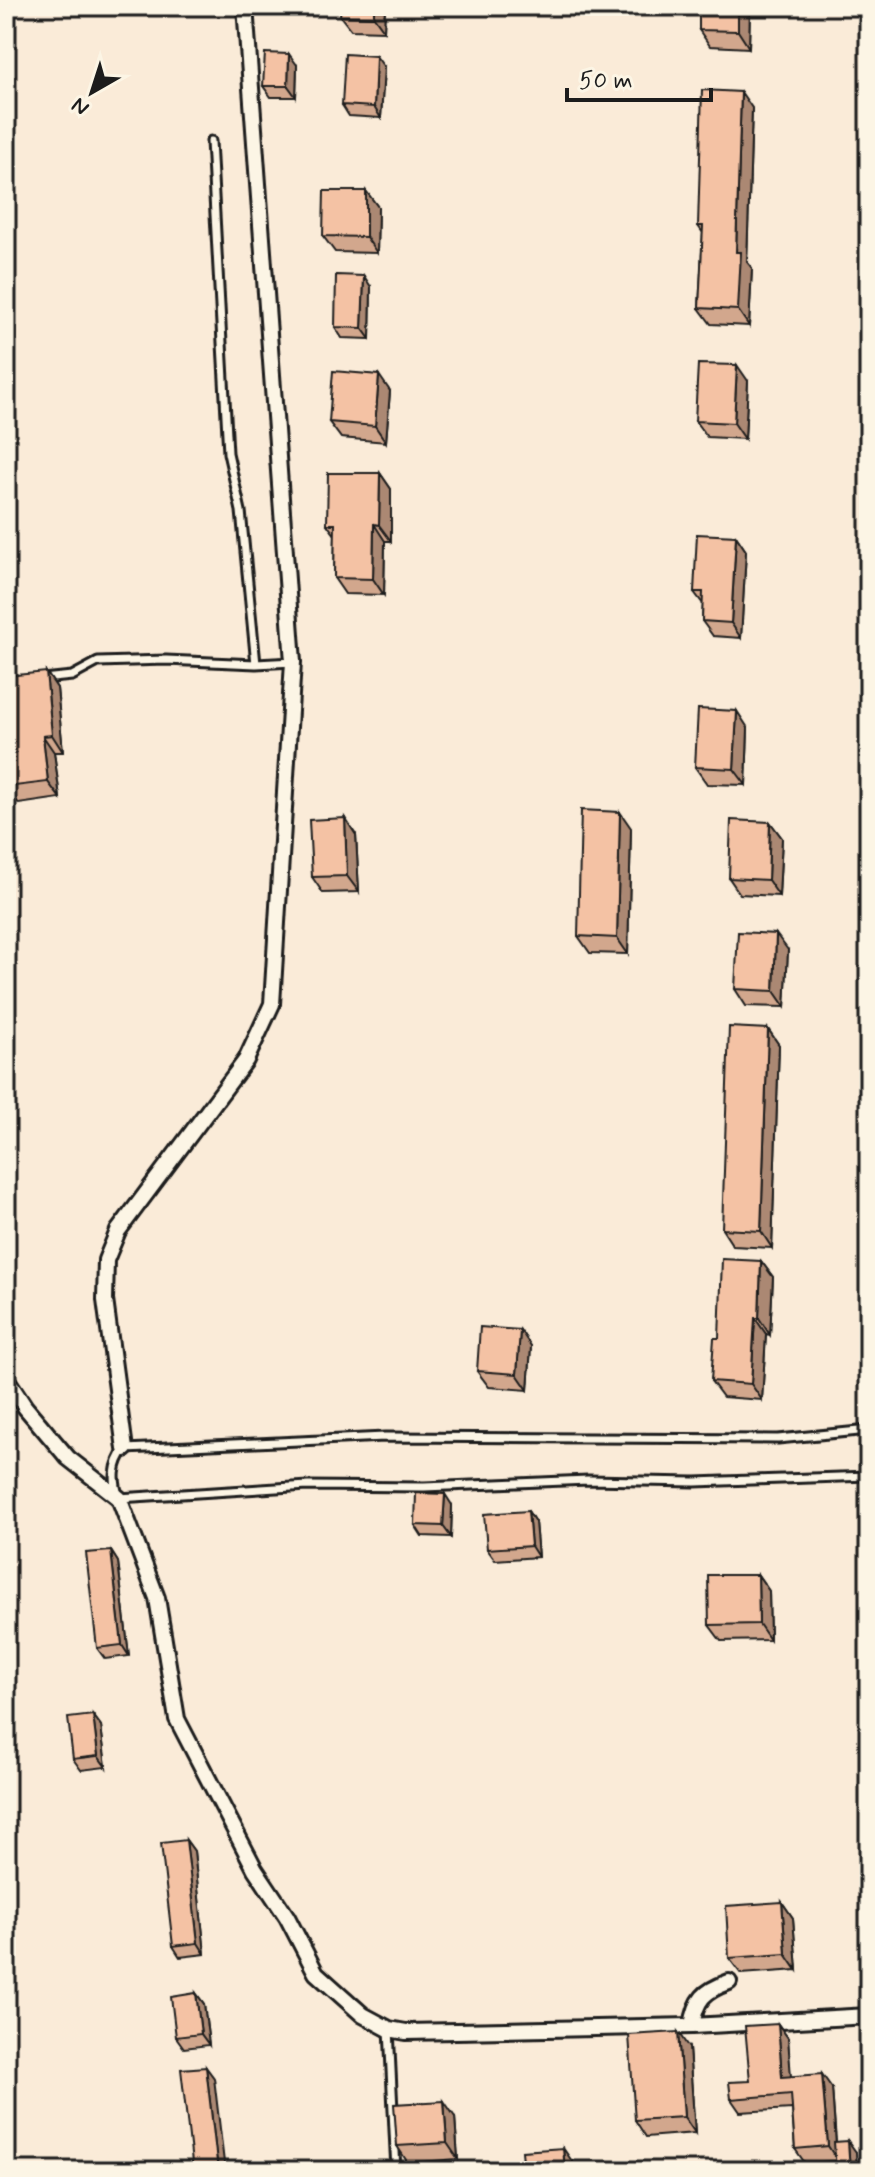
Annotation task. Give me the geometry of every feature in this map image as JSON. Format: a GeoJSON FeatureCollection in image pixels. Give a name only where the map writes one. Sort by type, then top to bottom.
{"type":"FeatureCollection","features":[{"type":"Feature","properties":{"kind":"street"},"geometry":{"type":"LineString","coordinates":[[125,1449],[105,1300],[106,1260],[118,1231],[246,1060],[272,1004],[293,662],[245,6]]}},
{"type":"Feature","properties":{"kind":"street"},"geometry":{"type":"LineString","coordinates":[[6,1378],[25,1407],[68,1458],[119,1498],[157,1598],[177,1719],[255,1869],[287,1917],[316,1973],[363,2015],[389,2029],[406,2032],[692,2026],[869,2016]]}},
{"type":"Feature","properties":{"kind":"street"},"geometry":{"type":"LineString","coordinates":[[692,2026],[699,2001],[709,1989],[729,1982]]}},
{"type":"Feature","properties":{"kind":"lane"},"geometry":{"type":"LineString","coordinates":[[211,141],[228,453],[241,511],[256,664]]}},
{"type":"Feature","properties":{"kind":"lane"},"geometry":{"type":"LineString","coordinates":[[32,680],[72,676],[98,662],[293,662]]}},
{"type":"Feature","properties":{"kind":"lane"},"geometry":{"type":"LineString","coordinates":[[869,1430],[778,1439],[385,1437],[125,1449],[119,1457],[114,1480],[119,1498],[308,1486],[424,1487],[588,1480],[695,1482],[869,1476]]}},
{"type":"Feature","properties":{"kind":"lane"},"geometry":{"type":"LineString","coordinates":[[389,2029],[396,2171]]}},
{"type":"Feature","properties":{"kind":"building"},"geometry":{"type":"Polygon","coordinates":[[[341,6],[374,6],[374,17],[340,16],[341,6]]]}},
{"type":"Feature","properties":{"kind":"building"},"geometry":{"type":"Polygon","coordinates":[[[699,6],[738,6],[738,31],[699,30],[699,6]]]}},
{"type":"Feature","properties":{"kind":"building"},"geometry":{"type":"Polygon","coordinates":[[[265,53],[289,54],[288,86],[263,86],[265,53]]]}},
{"type":"Feature","properties":{"kind":"building"},"geometry":{"type":"Polygon","coordinates":[[[345,54],[376,56],[374,107],[342,105],[345,54]]]}},
{"type":"Feature","properties":{"kind":"building"},"geometry":{"type":"Polygon","coordinates":[[[702,90],[741,92],[736,252],[741,252],[738,310],[699,308],[703,226],[698,226],[702,90]]]}},
{"type":"Feature","properties":{"kind":"building"},"geometry":{"type":"Polygon","coordinates":[[[324,191],[366,191],[366,237],[323,236],[324,191]]]}},
{"type":"Feature","properties":{"kind":"building"},"geometry":{"type":"Polygon","coordinates":[[[336,275],[364,276],[362,328],[335,327],[336,275]]]}},
{"type":"Feature","properties":{"kind":"building"},"geometry":{"type":"Polygon","coordinates":[[[698,364],[737,365],[734,423],[695,421],[698,364]]]}},
{"type":"Feature","properties":{"kind":"building"},"geometry":{"type":"Polygon","coordinates":[[[333,371],[379,375],[375,426],[329,422],[333,371]]]}},
{"type":"Feature","properties":{"kind":"building"},"geometry":{"type":"Polygon","coordinates":[[[328,473],[380,473],[379,525],[374,524],[373,579],[334,578],[335,524],[327,524],[328,473]]]}},
{"type":"Feature","properties":{"kind":"building"},"geometry":{"type":"Polygon","coordinates":[[[697,534],[736,536],[731,623],[702,621],[703,592],[694,592],[697,534]]]}},
{"type":"Feature","properties":{"kind":"building"},"geometry":{"type":"Polygon","coordinates":[[[46,672],[52,735],[43,736],[48,782],[7,787],[6,676],[46,672]]]}},
{"type":"Feature","properties":{"kind":"building"},"geometry":{"type":"Polygon","coordinates":[[[698,709],[737,711],[734,769],[695,767],[698,709]]]}},
{"type":"Feature","properties":{"kind":"building"},"geometry":{"type":"Polygon","coordinates":[[[581,810],[620,812],[617,938],[578,936],[581,810]]]}},
{"type":"Feature","properties":{"kind":"building"},"geometry":{"type":"Polygon","coordinates":[[[345,818],[347,876],[312,877],[309,820],[345,818]]]}},
{"type":"Feature","properties":{"kind":"building"},"geometry":{"type":"Polygon","coordinates":[[[731,820],[770,822],[768,880],[729,878],[731,820]]]}},
{"type":"Feature","properties":{"kind":"building"},"geometry":{"type":"Polygon","coordinates":[[[738,932],[776,934],[774,991],[735,989],[738,932]]]}},
{"type":"Feature","properties":{"kind":"building"},"geometry":{"type":"Polygon","coordinates":[[[729,1027],[768,1029],[761,1231],[722,1229],[729,1027]]]}},
{"type":"Feature","properties":{"kind":"building"},"geometry":{"type":"Polygon","coordinates":[[[722,1259],[761,1261],[759,1318],[755,1318],[751,1384],[711,1381],[714,1338],[719,1338],[722,1259]]]}},
{"type":"Feature","properties":{"kind":"building"},"geometry":{"type":"Polygon","coordinates":[[[480,1327],[520,1330],[517,1374],[477,1371],[480,1327]]]}},
{"type":"Feature","properties":{"kind":"building"},"geometry":{"type":"Polygon","coordinates":[[[416,1493],[445,1494],[443,1526],[415,1525],[416,1493]]]}},
{"type":"Feature","properties":{"kind":"building"},"geometry":{"type":"Polygon","coordinates":[[[528,1511],[531,1546],[487,1549],[484,1514],[528,1511]]]}},
{"type":"Feature","properties":{"kind":"building"},"geometry":{"type":"Polygon","coordinates":[[[111,1551],[122,1645],[97,1648],[86,1553],[111,1551]]]}},
{"type":"Feature","properties":{"kind":"building"},"geometry":{"type":"Polygon","coordinates":[[[708,1575],[758,1575],[759,1624],[709,1625],[708,1575]]]}},
{"type":"Feature","properties":{"kind":"building"},"geometry":{"type":"Polygon","coordinates":[[[93,1715],[98,1756],[73,1759],[68,1718],[93,1715]]]}},
{"type":"Feature","properties":{"kind":"building"},"geometry":{"type":"Polygon","coordinates":[[[186,1840],[198,1943],[173,1946],[161,1843],[186,1840]]]}},
{"type":"Feature","properties":{"kind":"building"},"geometry":{"type":"Polygon","coordinates":[[[782,1902],[786,1954],[729,1958],[726,1906],[782,1902]]]}},
{"type":"Feature","properties":{"kind":"building"},"geometry":{"type":"Polygon","coordinates":[[[196,1993],[201,2034],[176,2037],[171,1997],[196,1993]]]}},
{"type":"Feature","properties":{"kind":"building"},"geometry":{"type":"Polygon","coordinates":[[[778,2024],[782,2077],[822,2074],[828,2146],[795,2149],[791,2094],[731,2099],[729,2082],[750,2081],[745,2026],[778,2024]]]}},
{"type":"Feature","properties":{"kind":"building"},"geometry":{"type":"Polygon","coordinates":[[[678,2032],[684,2117],[635,2120],[629,2035],[678,2032]]]}},
{"type":"Feature","properties":{"kind":"building"},"geometry":{"type":"Polygon","coordinates":[[[206,2067],[218,2171],[193,2171],[181,2069],[206,2067]]]}},
{"type":"Feature","properties":{"kind":"building"},"geometry":{"type":"Polygon","coordinates":[[[444,2101],[447,2143],[397,2146],[394,2104],[444,2101]]]}},
{"type":"Feature","properties":{"kind":"building"},"geometry":{"type":"Polygon","coordinates":[[[848,2141],[850,2171],[836,2171],[834,2142],[848,2141]]]}},
{"type":"Feature","properties":{"kind":"building"},"geometry":{"type":"Polygon","coordinates":[[[563,2148],[565,2171],[524,2171],[522,2151],[563,2148]]]}}]}
